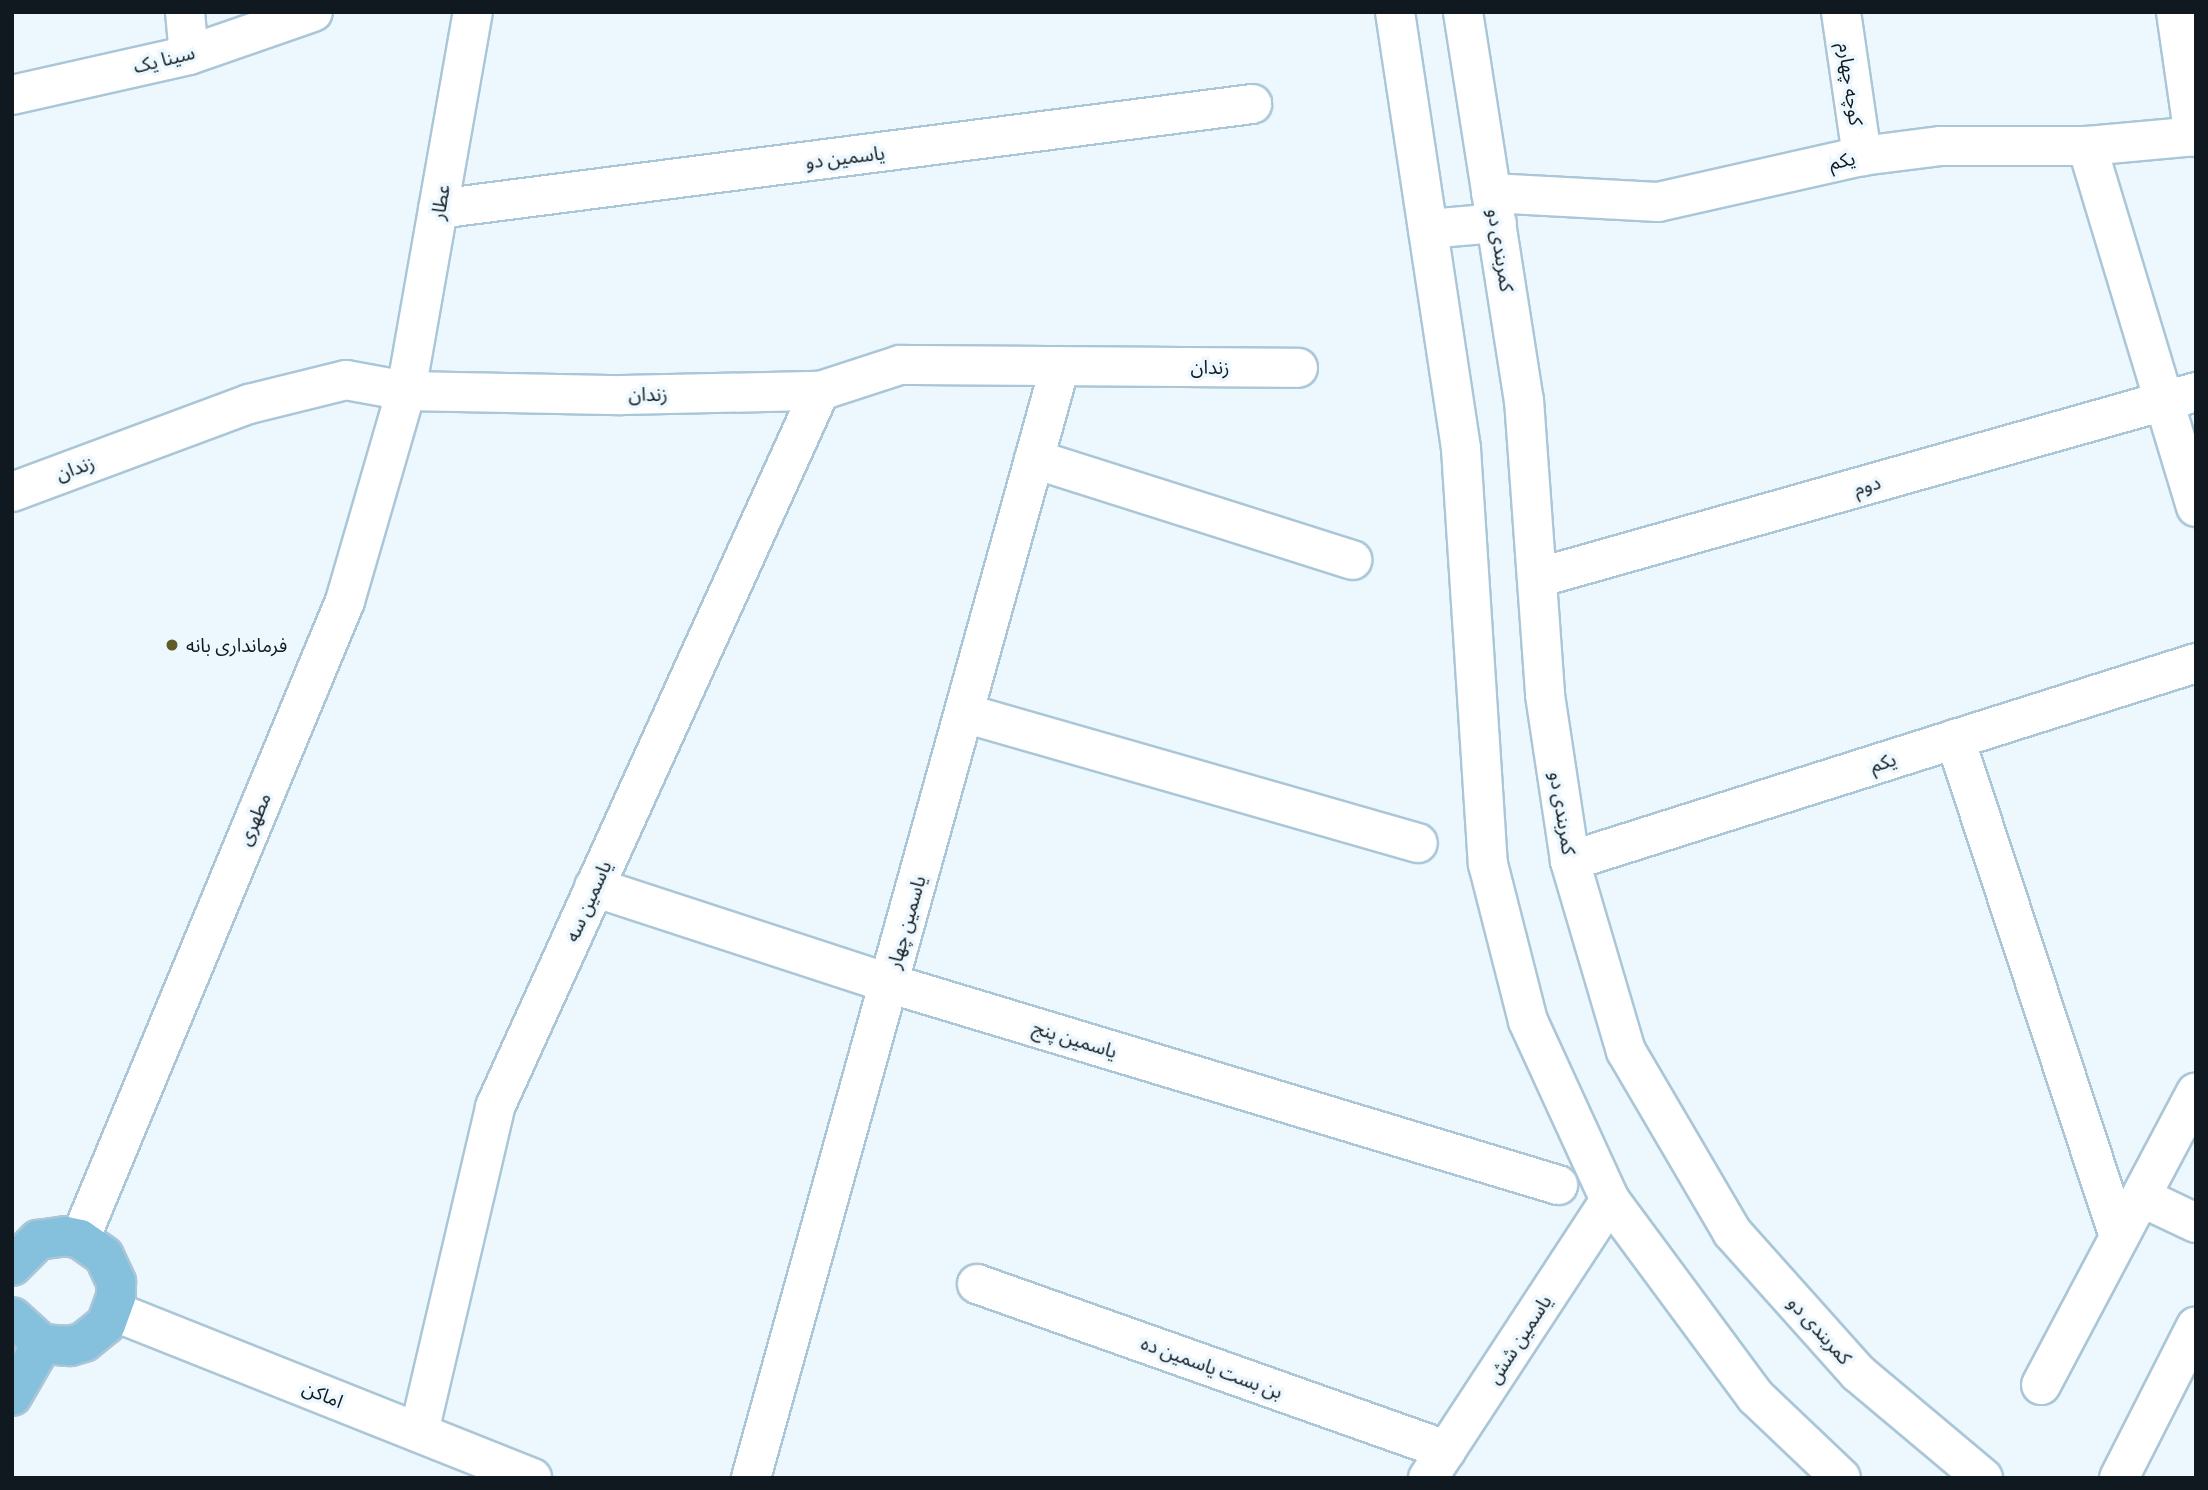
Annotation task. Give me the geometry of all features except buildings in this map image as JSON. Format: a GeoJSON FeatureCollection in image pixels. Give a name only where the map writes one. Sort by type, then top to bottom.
{"type":"FeatureCollection","features":[{"type":"Feature","properties":{"kind":"main road"},"geometry":{"type":"LineString","coordinates":[[12,1266],[38,1240],[66,1236],[80,1239],[104,1256],[116,1282],[113,1311],[106,1324],[84,1342],[70,1346],[42,1343],[29,1336],[12,1317]]}},
{"type":"Feature","properties":{"kind":"main road"},"geometry":{"type":"LineString","coordinates":[[13,1392],[42,1343]]}},
{"type":"Feature","properties":{"kind":"street"},"geometry":{"type":"LineString","coordinates":[[186,12],[189,55]]}},
{"type":"Feature","properties":{"kind":"street","name":"سینا یک"},"geometry":{"type":"LineString","coordinates":[[12,95],[189,55],[313,12]]}},
{"type":"Feature","properties":{"kind":"street","name":"عطار"},"geometry":{"type":"LineString","coordinates":[[406,391],[473,12]]}},
{"type":"Feature","properties":{"kind":"street"},"geometry":{"type":"LineString","coordinates":[[1395,12],[1461,449],[1488,864],[1528,1021],[1610,1200],[1756,1397],[1841,1478]]}},
{"type":"Feature","properties":{"kind":"street","name":"کمربندی دو"},"geometry":{"type":"LineString","coordinates":[[1462,12],[1524,400],[1545,695],[1570,861],[1626,1051],[1732,1232],[1858,1373],[1983,1478]]}},
{"type":"Feature","properties":{"kind":"street","name":"کوچه چهارم"},"geometry":{"type":"LineString","coordinates":[[1841,12],[1861,156]]}},
{"type":"Feature","properties":{"kind":"street"},"geometry":{"type":"LineString","coordinates":[[2176,12],[2195,137]]}},
{"type":"Feature","properties":{"kind":"street","name":"یاسمین دو"},"geometry":{"type":"LineString","coordinates":[[438,209],[1252,104]]}},
{"type":"Feature","properties":{"kind":"street","name":"یکم"},"geometry":{"type":"LineString","coordinates":[[1428,229],[1494,208],[1658,202],[1861,156],[1941,146],[2088,146],[2195,137]]}},
{"type":"Feature","properties":{"kind":"street"},"geometry":{"type":"LineString","coordinates":[[2088,146],[2180,397],[2196,507]]}},
{"type":"Feature","properties":{"kind":"street","name":"زندان"},"geometry":{"type":"LineString","coordinates":[[12,492],[249,404],[346,380],[406,391],[820,391],[900,365],[1298,368]]}},
{"type":"Feature","properties":{"kind":"street","name":"یاسمین چهار"},"geometry":{"type":"LineString","coordinates":[[751,1478],[1060,366]]}},
{"type":"Feature","properties":{"kind":"street","name":"مطهری"},"geometry":{"type":"LineString","coordinates":[[80,1239],[345,601],[406,391]]}},
{"type":"Feature","properties":{"kind":"street","name":"یاسمین سه"},"geometry":{"type":"LineString","coordinates":[[419,1433],[495,1107],[820,391]]}},
{"type":"Feature","properties":{"kind":"street","name":"دوم"},"geometry":{"type":"LineString","coordinates":[[1537,578],[2180,397]]}},
{"type":"Feature","properties":{"kind":"street"},"geometry":{"type":"LineString","coordinates":[[1034,459],[1352,560]]}},
{"type":"Feature","properties":{"kind":"street","name":"یکم"},"geometry":{"type":"LineString","coordinates":[[1570,861],[2196,663]]}},
{"type":"Feature","properties":{"kind":"street"},"geometry":{"type":"LineString","coordinates":[[964,713],[1418,843]]}},
{"type":"Feature","properties":{"kind":"street"},"geometry":{"type":"LineString","coordinates":[[1955,739],[2119,1237]]}},
{"type":"Feature","properties":{"kind":"street","name":"یاسمین پنج"},"geometry":{"type":"LineString","coordinates":[[594,887],[888,983],[1558,1185]]}},
{"type":"Feature","properties":{"kind":"street"},"geometry":{"type":"LineString","coordinates":[[2041,1385],[2196,1092]]}},
{"type":"Feature","properties":{"kind":"street"},"geometry":{"type":"LineString","coordinates":[[2141,1197],[2196,1223]]}},
{"type":"Feature","properties":{"kind":"street","name":"یاسمین شش"},"geometry":{"type":"LineString","coordinates":[[1437,1464],[1610,1200]]}},
{"type":"Feature","properties":{"kind":"street","name":"بن بست یاسمین ده"},"geometry":{"type":"LineString","coordinates":[[977,1284],[1437,1464]]}},
{"type":"Feature","properties":{"kind":"street","name":"اماکن"},"geometry":{"type":"LineString","coordinates":[[113,1311],[518,1475]]}},
{"type":"Feature","properties":{"kind":"street"},"geometry":{"type":"LineString","coordinates":[[2119,1478],[2196,1326]]}},
{"type":"Feature","properties":{"kind":"place","name":"فرمانداری بانه"},"geometry":{"type":"Point","coordinates":[172,645]}}]}
